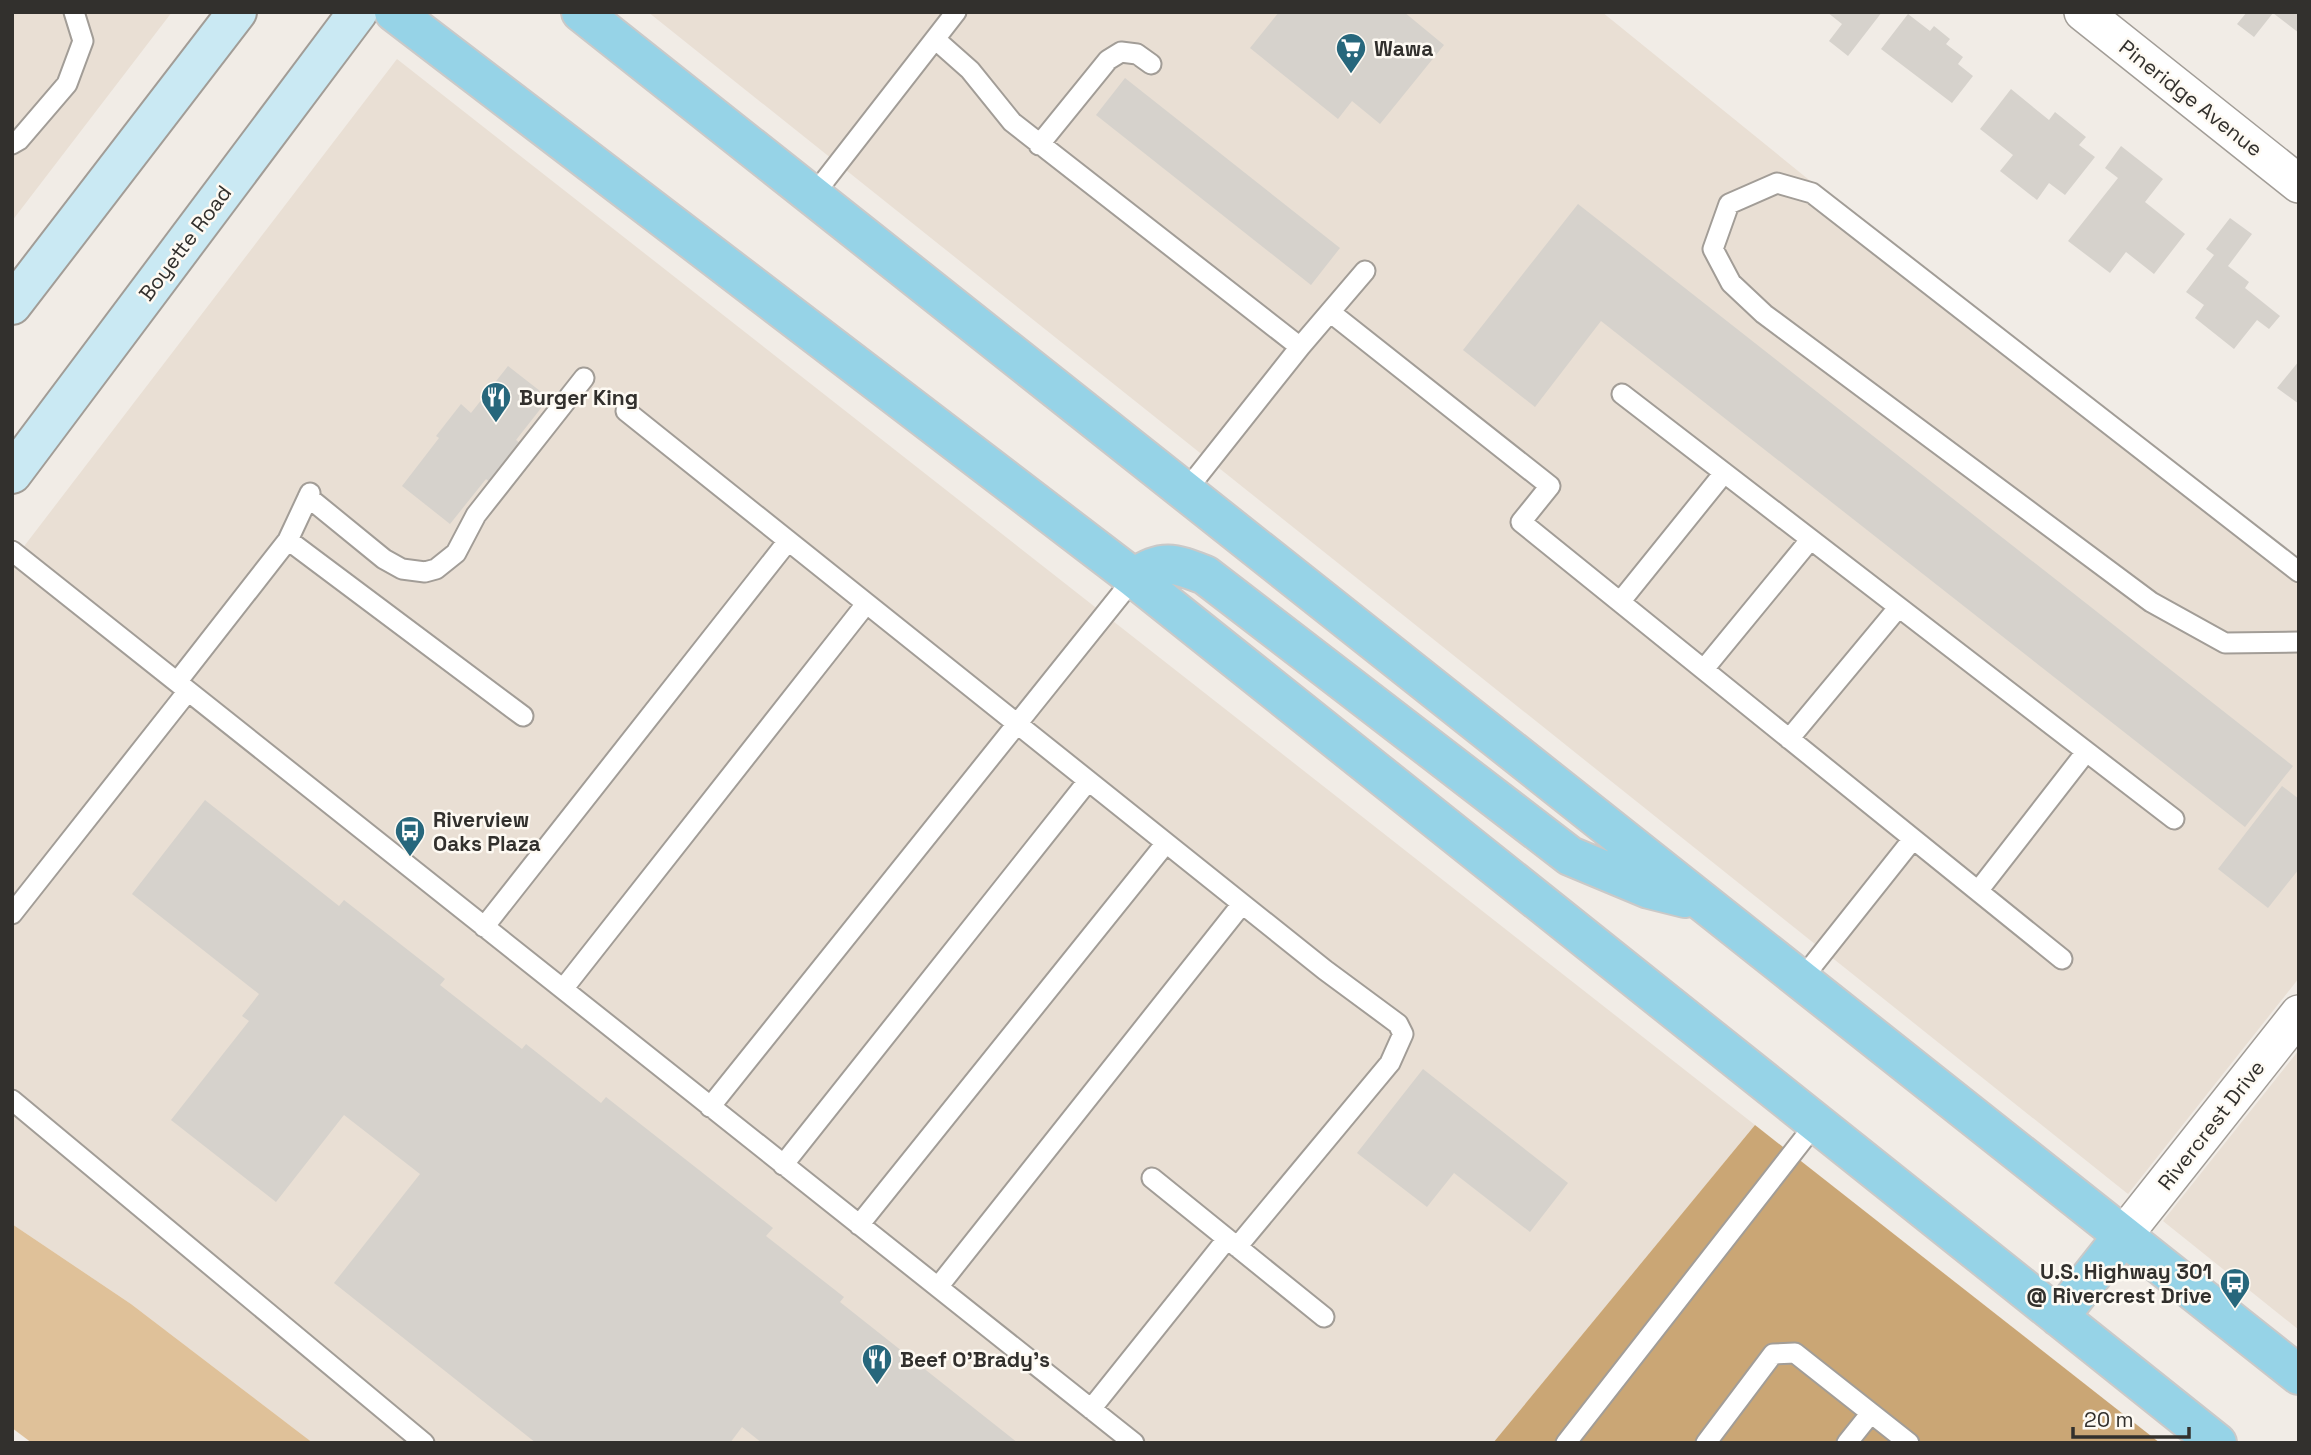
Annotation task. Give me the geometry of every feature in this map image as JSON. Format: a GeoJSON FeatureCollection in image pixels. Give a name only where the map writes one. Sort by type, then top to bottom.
{"type":"FeatureCollection","features":[{"type":"Feature","properties":{"kind":"main road"},"geometry":{"type":"LineString","coordinates":[[12,305],[237,12]]}},
{"type":"Feature","properties":{"kind":"main road","name":"Boyette Road"},"geometry":{"type":"LineString","coordinates":[[12,474],[358,12]]}},
{"type":"Feature","properties":{"kind":"main road"},"geometry":{"type":"LineString","coordinates":[[394,12],[1134,578],[2217,1443]]}},
{"type":"Feature","properties":{"kind":"main road"},"geometry":{"type":"LineString","coordinates":[[581,12],[2299,1375]]}},
{"type":"Feature","properties":{"kind":"main road"},"geometry":{"type":"LineString","coordinates":[[1134,578],[1150,566],[1165,563],[1183,566],[1205,575],[1570,856],[1649,889],[1704,903]]}},
{"type":"Feature","properties":{"kind":"main road"},"geometry":{"type":"LineString","coordinates":[[2059,1317],[2123,1236]]}},
{"type":"Feature","properties":{"kind":"street","name":"Pineridge Avenue"},"geometry":{"type":"LineString","coordinates":[[2082,12],[2299,184]]}},
{"type":"Feature","properties":{"kind":"street","name":"Rivercrest Drive"},"geometry":{"type":"LineString","coordinates":[[2123,1236],[2299,1014]]}},
{"type":"Feature","properties":{"kind":"lane"},"geometry":{"type":"LineString","coordinates":[[12,144],[19,141],[67,84],[83,41],[74,12]]}},
{"type":"Feature","properties":{"kind":"lane"},"geometry":{"type":"LineString","coordinates":[[813,197],[956,12]]}},
{"type":"Feature","properties":{"kind":"lane"},"geometry":{"type":"LineString","coordinates":[[935,39],[970,70],[1012,122],[1300,347]]}},
{"type":"Feature","properties":{"kind":"lane"},"geometry":{"type":"LineString","coordinates":[[1040,145],[1108,60],[1121,52],[1138,54],[1151,64]]}},
{"type":"Feature","properties":{"kind":"lane"},"geometry":{"type":"LineString","coordinates":[[2299,572],[1812,192],[1777,183],[1729,204],[1713,249],[1731,283],[1763,314],[2151,602],[2225,643],[2299,642]]}},
{"type":"Feature","properties":{"kind":"lane"},"geometry":{"type":"LineString","coordinates":[[1185,492],[1300,347],[1365,271]]}},
{"type":"Feature","properties":{"kind":"lane"},"geometry":{"type":"LineString","coordinates":[[1330,312],[1550,486],[1521,522],[2062,959]]}},
{"type":"Feature","properties":{"kind":"lane"},"geometry":{"type":"LineString","coordinates":[[12,914],[183,687],[288,540],[309,495],[384,558],[402,569],[425,572],[436,569],[456,553],[476,515],[584,378]]}},
{"type":"Feature","properties":{"kind":"lane"},"geometry":{"type":"LineString","coordinates":[[1622,394],[2174,819]]}},
{"type":"Feature","properties":{"kind":"lane"},"geometry":{"type":"LineString","coordinates":[[626,411],[1325,970],[1398,1024],[1403,1034],[1390,1063],[1091,1409]]}},
{"type":"Feature","properties":{"kind":"lane"},"geometry":{"type":"LineString","coordinates":[[1620,602],[1724,474]]}},
{"type":"Feature","properties":{"kind":"lane"},"geometry":{"type":"LineString","coordinates":[[288,540],[523,716]]}},
{"type":"Feature","properties":{"kind":"lane"},"geometry":{"type":"LineString","coordinates":[[1704,669],[1810,540]]}},
{"type":"Feature","properties":{"kind":"lane"},"geometry":{"type":"LineString","coordinates":[[484,927],[788,541]]}},
{"type":"Feature","properties":{"kind":"lane"},"geometry":{"type":"LineString","coordinates":[[12,551],[1134,1443]]}},
{"type":"Feature","properties":{"kind":"lane"},"geometry":{"type":"LineString","coordinates":[[709,1107],[1134,578]]}},
{"type":"Feature","properties":{"kind":"lane"},"geometry":{"type":"LineString","coordinates":[[563,989],[866,604]]}},
{"type":"Feature","properties":{"kind":"lane"},"geometry":{"type":"LineString","coordinates":[[1789,739],[1898,608]]}},
{"type":"Feature","properties":{"kind":"lane"},"geometry":{"type":"LineString","coordinates":[[1978,891],[2086,752]]}},
{"type":"Feature","properties":{"kind":"lane"},"geometry":{"type":"LineString","coordinates":[[783,1165],[1088,781]]}},
{"type":"Feature","properties":{"kind":"lane"},"geometry":{"type":"LineString","coordinates":[[1801,981],[1913,839]]}},
{"type":"Feature","properties":{"kind":"lane"},"geometry":{"type":"LineString","coordinates":[[859,1225],[1166,843]]}},
{"type":"Feature","properties":{"kind":"lane"},"geometry":{"type":"LineString","coordinates":[[938,1287],[1242,904]]}},
{"type":"Feature","properties":{"kind":"lane"},"geometry":{"type":"LineString","coordinates":[[12,1100],[424,1443]]}},
{"type":"Feature","properties":{"kind":"lane"},"geometry":{"type":"LineString","coordinates":[[1566,1443],[1816,1123]]}},
{"type":"Feature","properties":{"kind":"lane"},"geometry":{"type":"LineString","coordinates":[[1152,1178],[1324,1317]]}},
{"type":"Feature","properties":{"kind":"lane"},"geometry":{"type":"LineString","coordinates":[[1706,1443],[1773,1354],[1795,1353],[1909,1443]]}},
{"type":"Feature","properties":{"kind":"lane"},"geometry":{"type":"LineString","coordinates":[[1847,1443],[1871,1413]]}},
{"type":"Feature","properties":{"kind":"shaded area"},"geometry":{"type":"Polygon","coordinates":[[[12,12],[172,12],[12,221],[12,12]]]}},
{"type":"Feature","properties":{"kind":"shaded area"},"geometry":{"type":"Polygon","coordinates":[[[648,12],[1602,12],[2299,577],[2299,978],[2128,1194],[648,12]]]}},
{"type":"Feature","properties":{"kind":"shaded area"},"geometry":{"type":"Polygon","coordinates":[[[397,59],[1755,1125],[1493,1443],[313,1443],[131,1304],[12,1224],[12,562],[397,59]]]}},
{"type":"Feature","properties":{"kind":"shaded area"},"geometry":{"type":"Polygon","coordinates":[[[2299,1050],[2299,1330],[2163,1221],[2299,1050]]]}},
{"type":"Feature","properties":{"kind":"shaded area"},"geometry":{"type":"Polygon","coordinates":[[[1755,1125],[2160,1443],[1493,1443],[1755,1125]]]}},
{"type":"Feature","properties":{"kind":"shaded area"},"geometry":{"type":"Polygon","coordinates":[[[12,1224],[131,1304],[313,1443],[32,1443],[12,1428],[12,1224]]]}},
{"type":"Feature","properties":{"kind":"building","name":"Wawa"},"geometry":{"type":"Polygon","coordinates":[[[1279,12],[1404,12],[1444,45],[1380,124],[1352,101],[1338,119],[1250,48],[1279,12]]]}},
{"type":"Feature","properties":{"kind":"building"},"geometry":{"type":"Polygon","coordinates":[[[1827,12],[1882,12],[1848,56],[1829,41],[1842,24],[1827,12]]]}},
{"type":"Feature","properties":{"kind":"building"},"geometry":{"type":"Polygon","coordinates":[[[2247,12],[2299,12],[2299,33],[2273,13],[2254,37],[2237,24],[2247,12]]]}},
{"type":"Feature","properties":{"kind":"building"},"geometry":{"type":"Polygon","coordinates":[[[1908,14],[1930,31],[1934,26],[1950,39],[1946,44],[1963,57],[1958,64],[1973,76],[1952,103],[1881,49],[1908,14]]]}},
{"type":"Feature","properties":{"kind":"building"},"geometry":{"type":"Polygon","coordinates":[[[1125,78],[1340,248],[1311,285],[1096,115],[1125,78]]]}},
{"type":"Feature","properties":{"kind":"building"},"geometry":{"type":"Polygon","coordinates":[[[2011,89],[2049,120],[2055,112],[2086,137],[2079,145],[2095,157],[2065,195],[2049,183],[2037,200],[2000,171],[2013,155],[1980,129],[2011,89]]]}},
{"type":"Feature","properties":{"kind":"building"},"geometry":{"type":"Polygon","coordinates":[[[2121,146],[2163,179],[2145,202],[2185,234],[2154,274],[2126,252],[2110,273],[2068,241],[2118,178],[2105,168],[2121,146]]]}},
{"type":"Feature","properties":{"kind":"building"},"geometry":{"type":"Polygon","coordinates":[[[1578,204],[2293,766],[2245,827],[1601,321],[1535,407],[1463,350],[1578,204]]]}},
{"type":"Feature","properties":{"kind":"building"},"geometry":{"type":"Polygon","coordinates":[[[2230,218],[2252,234],[2228,266],[2249,282],[2245,288],[2280,316],[2269,329],[2257,320],[2234,349],[2195,318],[2204,305],[2186,292],[2214,255],[2206,249],[2230,218]]]}},
{"type":"Feature","properties":{"kind":"building"},"geometry":{"type":"Polygon","coordinates":[[[2299,361],[2299,404],[2277,388],[2299,361]]]}},
{"type":"Feature","properties":{"kind":"building"},"geometry":{"type":"Polygon","coordinates":[[[508,366],[549,398],[516,440],[521,444],[491,483],[486,479],[450,524],[402,486],[461,404],[471,413],[508,366]]]}},
{"type":"Feature","properties":{"kind":"building"},"geometry":{"type":"Polygon","coordinates":[[[2282,786],[2299,799],[2299,869],[2268,908],[2218,869],[2282,786]]]}},
{"type":"Feature","properties":{"kind":"building"},"geometry":{"type":"Polygon","coordinates":[[[205,800],[339,906],[344,900],[445,979],[440,985],[522,1049],[526,1044],[601,1103],[606,1097],[773,1228],[766,1236],[844,1297],[840,1302],[1018,1443],[762,1443],[742,1427],[730,1443],[536,1443],[334,1283],[420,1174],[344,1115],[276,1202],[171,1120],[249,1021],[242,1016],[259,994],[132,894],[205,800]]]}},
{"type":"Feature","properties":{"kind":"building"},"geometry":{"type":"Polygon","coordinates":[[[1423,1069],[1568,1183],[1530,1232],[1454,1173],[1427,1207],[1357,1153],[1423,1069]]]}},
{"type":"Feature","properties":{"kind":"place","name":"Wawa"},"geometry":{"type":"Point","coordinates":[1351,75]}},
{"type":"Feature","properties":{"kind":"place","name":"Burger King"},"geometry":{"type":"Point","coordinates":[496,424]}},
{"type":"Feature","properties":{"kind":"place","name":"Riverview Oaks Plaza"},"geometry":{"type":"Point","coordinates":[410,858]}},
{"type":"Feature","properties":{"kind":"place","name":"U.S. Highway 301 @ Rivercrest Drive"},"geometry":{"type":"Point","coordinates":[2235,1310]}},
{"type":"Feature","properties":{"kind":"place","name":"Beef O'Brady's"},"geometry":{"type":"Point","coordinates":[877,1386]}}]}
